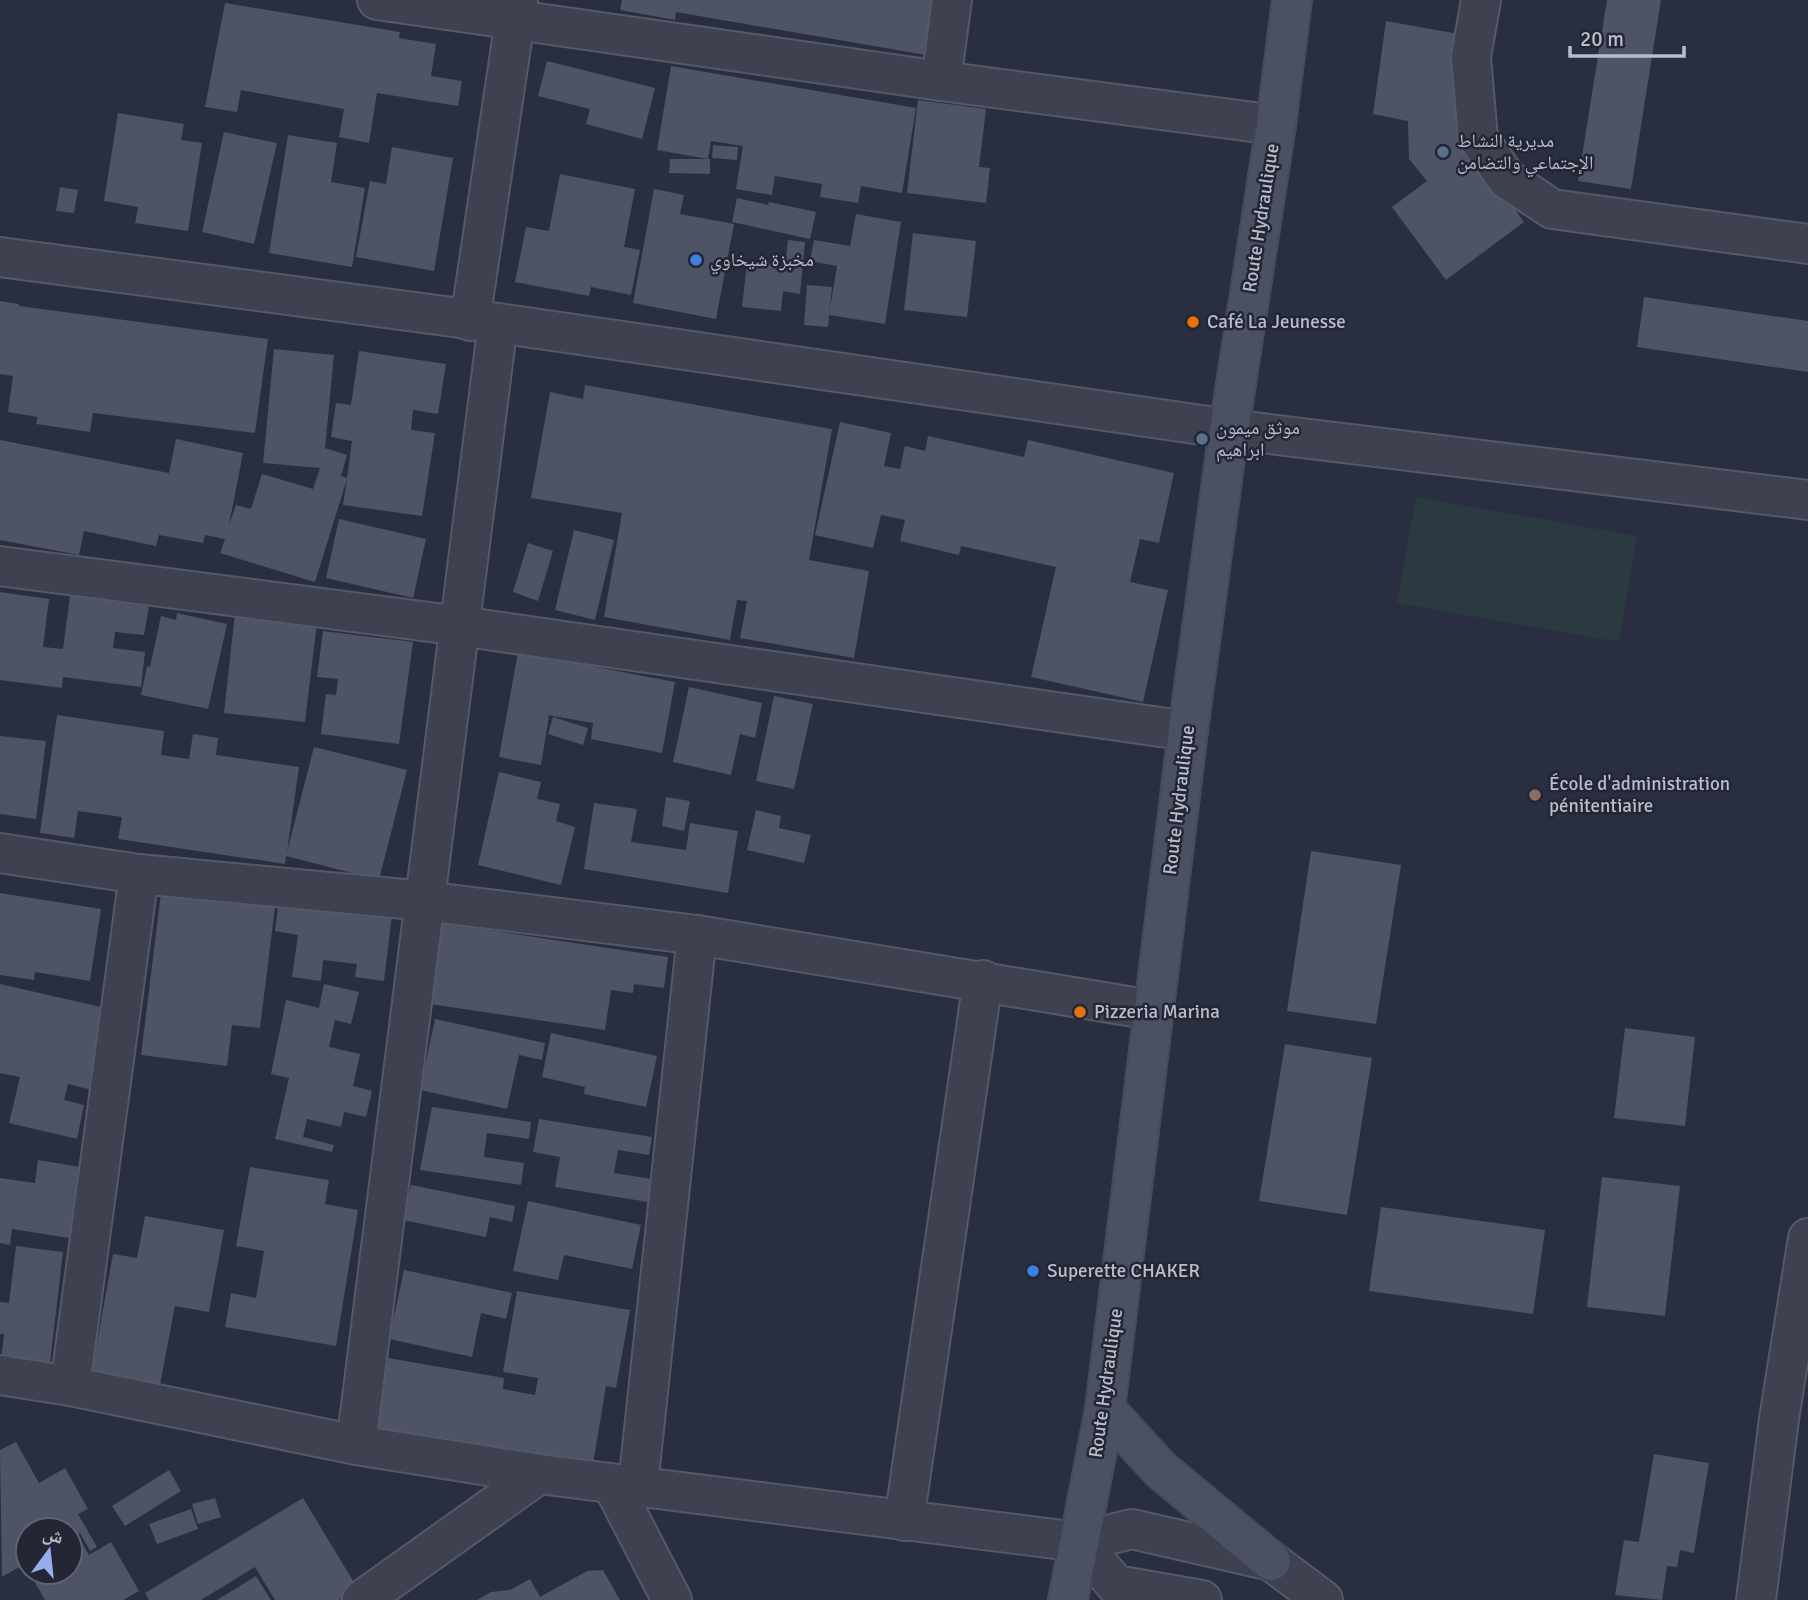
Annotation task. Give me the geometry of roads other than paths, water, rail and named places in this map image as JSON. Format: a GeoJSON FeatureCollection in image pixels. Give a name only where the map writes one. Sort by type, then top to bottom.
{"type":"FeatureCollection","features":[{"type":"Feature","properties":{"kind":"main road","name":"Route Hydraulique"},"geometry":{"type":"LineString","coordinates":[[1068,1600],[1105,1409],[1152,1010],[1228,429],[1276,125],[1292,0]]}},
{"type":"Feature","properties":{"kind":"main road"},"geometry":{"type":"LineString","coordinates":[[1105,1409],[1161,1470],[1271,1561]]}},
{"type":"Feature","properties":{"kind":"street"},"geometry":{"type":"LineString","coordinates":[[377,0],[516,9],[941,81],[1276,125]]}},
{"type":"Feature","properties":{"kind":"street"},"geometry":{"type":"LineString","coordinates":[[941,81],[952,0]]}},
{"type":"Feature","properties":{"kind":"street"},"geometry":{"type":"LineString","coordinates":[[1481,0],[1471,57],[1478,138],[1507,180],[1552,209],[1808,244]]}},
{"type":"Feature","properties":{"kind":"street"},"geometry":{"type":"LineString","coordinates":[[356,1445],[460,626],[484,322],[516,9]]}},
{"type":"Feature","properties":{"kind":"street"},"geometry":{"type":"LineString","coordinates":[[0,257],[484,322],[1228,429],[1808,500]]}},
{"type":"Feature","properties":{"kind":"street"},"geometry":{"type":"LineString","coordinates":[[0,566],[460,626],[1188,731]]}},
{"type":"Feature","properties":{"kind":"street"},"geometry":{"type":"LineString","coordinates":[[0,853],[139,874],[425,901],[697,934],[1152,1010]]}},
{"type":"Feature","properties":{"kind":"street"},"geometry":{"type":"LineString","coordinates":[[70,1386],[139,874]]}},
{"type":"Feature","properties":{"kind":"street"},"geometry":{"type":"LineString","coordinates":[[672,1600],[625,1485],[697,934]]}},
{"type":"Feature","properties":{"kind":"street"},"geometry":{"type":"LineString","coordinates":[[904,1521],[984,980]]}},
{"type":"Feature","properties":{"kind":"street"},"geometry":{"type":"LineString","coordinates":[[1756,1600],[1779,1419],[1808,1238]]}},
{"type":"Feature","properties":{"kind":"street"},"geometry":{"type":"LineString","coordinates":[[0,1375],[70,1386],[356,1445],[539,1474],[1079,1542],[1132,1529],[1271,1561],[1314,1600]]}},
{"type":"Feature","properties":{"kind":"street"},"geometry":{"type":"LineString","coordinates":[[362,1600],[539,1474]]}},
{"type":"Feature","properties":{"kind":"street"},"geometry":{"type":"LineString","coordinates":[[1079,1542],[1116,1585],[1202,1600]]}},
{"type":"Feature","properties":{"kind":"place","name":"مديرية النشاط الإجتماعي والتضامن"},"geometry":{"type":"Point","coordinates":[1443,152]}},
{"type":"Feature","properties":{"kind":"place","name":"مخبزة شيخاوي"},"geometry":{"type":"Point","coordinates":[696,260]}},
{"type":"Feature","properties":{"kind":"place","name":"Café La Jeunesse"},"geometry":{"type":"Point","coordinates":[1193,322]}},
{"type":"Feature","properties":{"kind":"place","name":"موثق ميمون ابراهيم"},"geometry":{"type":"Point","coordinates":[1202,439]}},
{"type":"Feature","properties":{"kind":"place","name":"École d'administration pénitentiaire"},"geometry":{"type":"Point","coordinates":[1535,795]}},
{"type":"Feature","properties":{"kind":"place","name":"Pizzeria Marina"},"geometry":{"type":"Point","coordinates":[1080,1012]}},
{"type":"Feature","properties":{"kind":"place","name":"Superette CHAKER"},"geometry":{"type":"Point","coordinates":[1033,1271]}}]}
